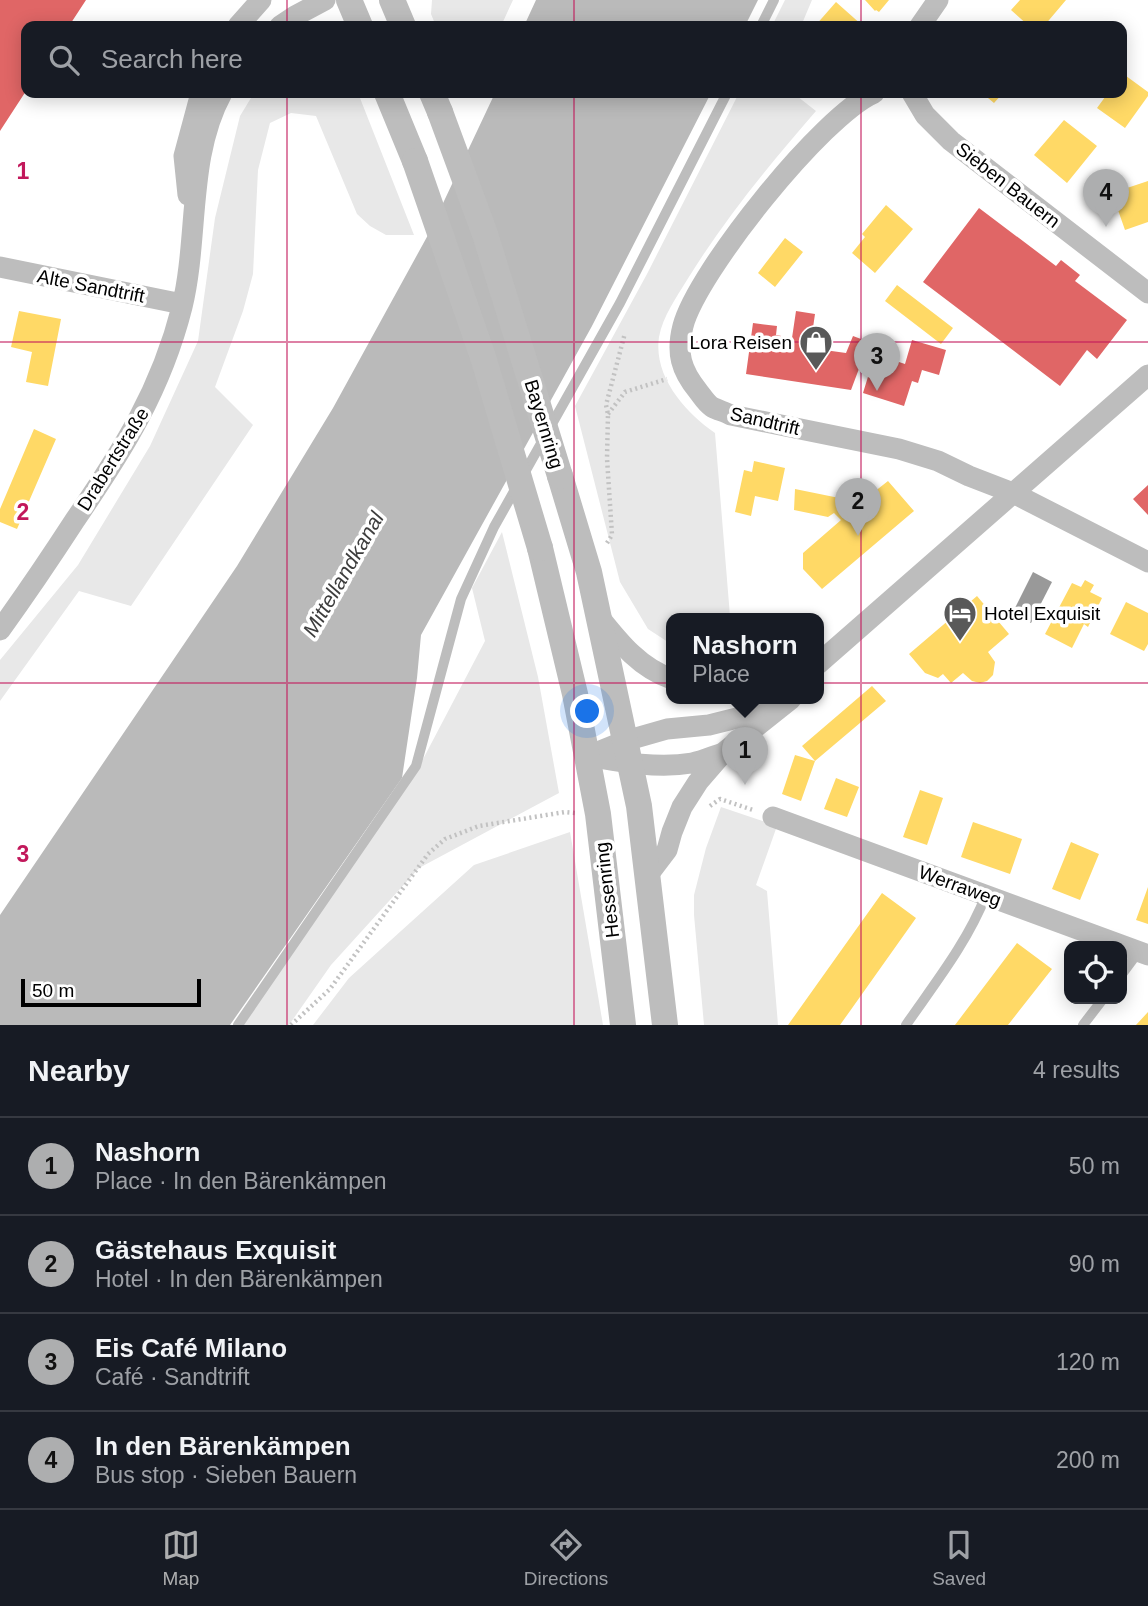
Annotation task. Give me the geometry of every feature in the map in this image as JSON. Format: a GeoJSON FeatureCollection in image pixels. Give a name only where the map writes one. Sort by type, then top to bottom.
{"type":"FeatureCollection","features":[{"type":"Feature","properties":{"kind":"street"},"geometry":{"type":"LineString","coordinates":[[242,21],[261,0]]}},
{"type":"Feature","properties":{"kind":"street"},"geometry":{"type":"LineString","coordinates":[[288,21],[326,0]]}},
{"type":"Feature","properties":{"kind":"street"},"geometry":{"type":"LineString","coordinates":[[349,0],[358,21]]}},
{"type":"Feature","properties":{"kind":"street"},"geometry":{"type":"LineString","coordinates":[[392,0],[401,21]]}},
{"type":"Feature","properties":{"kind":"street"},"geometry":{"type":"LineString","coordinates":[[923,21],[938,0]]}},
{"type":"Feature","properties":{"kind":"street","name":"Drabertstraße"},"geometry":{"type":"LineString","coordinates":[[192,228],[184,156],[200,98]]}},
{"type":"Feature","properties":{"kind":"street","name":"Drabertstraße"},"geometry":{"type":"LineString","coordinates":[[0,630],[124,448],[153,393],[168,354],[182,304],[203,145],[219,98]]}},
{"type":"Feature","properties":{"kind":"street","name":"Bayernring"},"geometry":{"type":"LineString","coordinates":[[389,98],[415,161],[483,357],[540,548],[588,757]]}},
{"type":"Feature","properties":{"kind":"street"},"geometry":{"type":"LineString","coordinates":[[685,375],[681,365],[681,345],[683,327],[693,301],[760,203],[832,121],[862,98]]}},
{"type":"Feature","properties":{"kind":"street","name":"Sieben Bauern"},"geometry":{"type":"LineString","coordinates":[[915,98],[925,115],[951,141],[1148,293]]}},
{"type":"Feature","properties":{"kind":"street","name":"Bayernring"},"geometry":{"type":"LineString","coordinates":[[436,102],[485,234],[589,572],[626,752]]}},
{"type":"Feature","properties":{"kind":"street","name":"Alte Sandtrift"},"geometry":{"type":"LineString","coordinates":[[0,267],[182,304]]}},
{"type":"Feature","properties":{"kind":"street","name":"Sandtrift"},"geometry":{"type":"LineString","coordinates":[[685,375],[710,406],[732,415],[899,449],[938,461],[1013,493],[1148,562]]}},
{"type":"Feature","properties":{"kind":"street"},"geometry":{"type":"LineString","coordinates":[[824,656],[1148,375]]}},
{"type":"Feature","properties":{"kind":"street"},"geometry":{"type":"LineString","coordinates":[[598,615],[620,643],[641,663],[666,676]]}},
{"type":"Feature","properties":{"kind":"street"},"geometry":{"type":"LineString","coordinates":[[626,752],[667,729],[709,725],[741,716],[762,704]]}},
{"type":"Feature","properties":{"kind":"street"},"geometry":{"type":"LineString","coordinates":[[648,875],[667,850],[671,831],[698,782],[723,753],[785,704]]}},
{"type":"Feature","properties":{"kind":"street"},"geometry":{"type":"LineString","coordinates":[[588,757],[626,752],[692,763],[723,753]]}},
{"type":"Feature","properties":{"kind":"street"},"geometry":{"type":"LineString","coordinates":[[626,752],[639,806],[665,1025]]}},
{"type":"Feature","properties":{"kind":"street","name":"Hessenring"},"geometry":{"type":"LineString","coordinates":[[588,757],[598,814],[623,1025]]}},
{"type":"Feature","properties":{"kind":"street","name":"Werraweg"},"geometry":{"type":"LineString","coordinates":[[773,817],[1143,953]]}},
{"type":"Feature","properties":{"kind":"lane"},"geometry":{"type":"LineString","coordinates":[[764,21],[774,0]]}},
{"type":"Feature","properties":{"kind":"lane"},"geometry":{"type":"LineString","coordinates":[[238,1025],[416,766],[460,599],[494,527],[620,303],[724,98]]}},
{"type":"Feature","properties":{"kind":"lane"},"geometry":{"type":"LineString","coordinates":[[906,1025],[975,924],[986,895]]}},
{"type":"Feature","properties":{"kind":"lane"},"geometry":{"type":"LineString","coordinates":[[1127,969],[1143,953]]}},
{"type":"Feature","properties":{"kind":"lane"},"geometry":{"type":"LineString","coordinates":[[1083,1025],[1099,1004]]}},
{"type":"Feature","properties":{"kind":"path"},"geometry":{"type":"LineString","coordinates":[[589,572],[612,535],[606,405],[631,311],[620,303]]}},
{"type":"Feature","properties":{"kind":"path"},"geometry":{"type":"LineString","coordinates":[[608,414],[625,392],[685,375]]}},
{"type":"Feature","properties":{"kind":"path"},"geometry":{"type":"LineString","coordinates":[[682,807],[699,814],[720,799],[773,817]]}},
{"type":"Feature","properties":{"kind":"path"},"geometry":{"type":"LineString","coordinates":[[290,1025],[330,989],[428,854],[445,839],[479,827],[565,812],[598,814]]}},
{"type":"Feature","properties":{"kind":"shaded area"},"geometry":{"type":"Polygon","coordinates":[[[432,0],[513,0],[503,21],[434,21],[431,14],[432,0]]]}},
{"type":"Feature","properties":{"kind":"shaded area"},"geometry":{"type":"Polygon","coordinates":[[[785,0],[812,0],[803,21],[774,21],[785,0]]]}},
{"type":"Feature","properties":{"kind":"shaded area"},"geometry":{"type":"Polygon","coordinates":[[[251,98],[360,98],[414,235],[386,235],[357,214],[316,116],[291,113],[270,123],[258,170],[253,274],[243,311],[215,387],[253,425],[131,606],[79,591],[0,701],[0,660],[78,565],[150,446],[198,341],[215,218],[240,116],[251,98]]]}},
{"type":"Feature","properties":{"kind":"shaded area"},"geometry":{"type":"Polygon","coordinates":[[[736,98],[799,98],[816,111],[764,172],[716,236],[674,300],[661,329],[658,352],[666,380],[693,415],[715,433],[730,613],[666,613],[666,641],[648,629],[620,582],[575,406],[647,274],[736,98]]]}},
{"type":"Feature","properties":{"kind":"shaded area"},"geometry":{"type":"Polygon","coordinates":[[[502,532],[538,677],[559,793],[419,868],[331,965],[289,1025],[242,1025],[421,763],[485,641],[472,588],[502,532]]]}},
{"type":"Feature","properties":{"kind":"shaded area"},"geometry":{"type":"Polygon","coordinates":[[[721,807],[777,826],[756,885],[767,891],[778,1025],[704,1025],[694,895],[706,848],[721,807]]]}},
{"type":"Feature","properties":{"kind":"shaded area"},"geometry":{"type":"Polygon","coordinates":[[[570,832],[603,1025],[313,1025],[349,978],[474,865],[570,832]]]}},
{"type":"Feature","properties":{"kind":"water"},"geometry":{"type":"Polygon","coordinates":[[[536,0],[758,0],[748,21],[526,21],[536,0]]]}},
{"type":"Feature","properties":{"kind":"water","name":"Mittellandkanal"},"geometry":{"type":"Polygon","coordinates":[[[493,98],[708,98],[592,326],[421,635],[402,778],[230,1025],[0,1025],[0,915],[237,566],[333,408],[428,235],[493,98]]]}},
{"type":"Feature","properties":{"kind":"building: Homes"},"geometry":{"type":"Polygon","coordinates":[[[865,0],[889,0],[879,12],[865,0]]]}},
{"type":"Feature","properties":{"kind":"building: Homes"},"geometry":{"type":"Polygon","coordinates":[[[1020,0],[1066,0],[1048,21],[1023,21],[1011,10],[1020,0]]]}},
{"type":"Feature","properties":{"kind":"building: Homes"},"geometry":{"type":"Polygon","coordinates":[[[836,2],[857,21],[819,21],[836,2]]]}},
{"type":"Feature","properties":{"kind":"building: Homes"},"geometry":{"type":"Polygon","coordinates":[[[1127,77],[1148,92],[1148,96],[1125,128],[1097,108],[1104,98],[1127,98],[1127,77]]]}},
{"type":"Feature","properties":{"kind":"building: Homes"},"geometry":{"type":"Polygon","coordinates":[[[1064,120],[1097,146],[1067,183],[1034,155],[1064,120]]]}},
{"type":"Feature","properties":{"kind":"building: Homes"},"geometry":{"type":"Polygon","coordinates":[[[1148,181],[1148,222],[1125,230],[1112,193],[1148,181]]]}},
{"type":"Feature","properties":{"kind":"building: Homes"},"geometry":{"type":"Polygon","coordinates":[[[886,205],[913,229],[875,273],[852,253],[865,237],[862,234],[886,205]]]}},
{"type":"Feature","properties":{"kind":"building: Homes"},"geometry":{"type":"Polygon","coordinates":[[[785,238],[803,252],[775,287],[758,273],[785,238]]]}},
{"type":"Feature","properties":{"kind":"building: Homes"},"geometry":{"type":"Polygon","coordinates":[[[897,285],[953,328],[941,344],[885,301],[897,285]]]}},
{"type":"Feature","properties":{"kind":"building: Homes"},"geometry":{"type":"Polygon","coordinates":[[[19,311],[61,319],[48,386],[26,382],[32,352],[11,347],[19,311]]]}},
{"type":"Feature","properties":{"kind":"building: Homes"},"geometry":{"type":"Polygon","coordinates":[[[34,429],[56,439],[17,529],[0,522],[0,509],[34,429]]]}},
{"type":"Feature","properties":{"kind":"building: Homes"},"geometry":{"type":"Polygon","coordinates":[[[754,461],[785,468],[778,501],[755,496],[751,516],[735,512],[744,470],[752,472],[754,461]]]}},
{"type":"Feature","properties":{"kind":"building: Homes"},"geometry":{"type":"Polygon","coordinates":[[[888,481],[914,511],[822,589],[803,569],[803,553],[841,520],[834,513],[828,517],[794,510],[795,489],[849,500],[855,507],[888,481]]]}},
{"type":"Feature","properties":{"kind":"building: Homes"},"geometry":{"type":"Polygon","coordinates":[[[1085,580],[1094,585],[1090,592],[1102,598],[1088,627],[1084,624],[1072,648],[1045,634],[1072,583],[1081,587],[1085,580]]]}},
{"type":"Feature","properties":{"kind":"building: Homes","name":"Hotel Exquisit"},"geometry":{"type":"Polygon","coordinates":[[[977,596],[1009,634],[988,652],[995,662],[993,675],[980,683],[972,681],[963,673],[951,683],[943,674],[938,678],[925,673],[909,654],[977,596]]]}},
{"type":"Feature","properties":{"kind":"building: Homes"},"geometry":{"type":"Polygon","coordinates":[[[1126,602],[1148,613],[1148,644],[1144,651],[1110,634],[1126,602]]]}},
{"type":"Feature","properties":{"kind":"building: Homes"},"geometry":{"type":"Polygon","coordinates":[[[872,686],[886,701],[815,761],[802,746],[872,686]]]}},
{"type":"Feature","properties":{"kind":"building: Homes"},"geometry":{"type":"Polygon","coordinates":[[[795,755],[815,761],[801,801],[782,794],[795,755]]]}},
{"type":"Feature","properties":{"kind":"building: Homes"},"geometry":{"type":"Polygon","coordinates":[[[836,778],[859,787],[847,817],[824,809],[836,778]]]}},
{"type":"Feature","properties":{"kind":"building: Homes"},"geometry":{"type":"Polygon","coordinates":[[[920,790],[943,798],[927,845],[903,837],[920,790]]]}},
{"type":"Feature","properties":{"kind":"building: Homes"},"geometry":{"type":"Polygon","coordinates":[[[973,822],[1022,839],[1010,874],[961,857],[973,822]]]}},
{"type":"Feature","properties":{"kind":"building: Homes"},"geometry":{"type":"Polygon","coordinates":[[[1071,842],[1099,854],[1080,900],[1052,889],[1071,842]]]}},
{"type":"Feature","properties":{"kind":"building: Homes"},"geometry":{"type":"Polygon","coordinates":[[[1148,887],[1148,924],[1136,920],[1148,887]]]}},
{"type":"Feature","properties":{"kind":"building: Homes"},"geometry":{"type":"Polygon","coordinates":[[[882,893],[916,918],[850,1011],[840,1025],[788,1025],[882,893]]]}},
{"type":"Feature","properties":{"kind":"building: Homes"},"geometry":{"type":"Polygon","coordinates":[[[1017,943],[1052,969],[1008,1025],[955,1025],[1017,943]]]}},
{"type":"Feature","properties":{"kind":"building: Homes"},"geometry":{"type":"Polygon","coordinates":[[[1148,1012],[1148,1025],[1136,1025],[1148,1012]]]}},
{"type":"Feature","properties":{"kind":"building: Shops"},"geometry":{"type":"Polygon","coordinates":[[[0,0],[86,0],[72,21],[21,21],[21,98],[0,131],[0,0]]]}},
{"type":"Feature","properties":{"kind":"building: Shops"},"geometry":{"type":"Polygon","coordinates":[[[979,208],[1056,266],[1061,260],[1080,275],[1075,281],[1127,320],[1097,359],[1087,350],[1060,386],[923,282],[979,208]]]}},
{"type":"Feature","properties":{"kind":"building: Shops"},"geometry":{"type":"Polygon","coordinates":[[[796,311],[815,314],[810,348],[846,353],[853,336],[869,342],[851,390],[746,374],[753,323],[777,326],[776,335],[792,338],[796,311]]]}},
{"type":"Feature","properties":{"kind":"building: Shops"},"geometry":{"type":"Polygon","coordinates":[[[912,340],[946,350],[939,375],[922,370],[918,383],[912,381],[904,406],[863,393],[875,354],[905,364],[912,340]]]}},
{"type":"Feature","properties":{"kind":"building: Shops"},"geometry":{"type":"Polygon","coordinates":[[[1148,485],[1148,515],[1133,499],[1148,485]]]}},
{"type":"Feature","properties":{"kind":"building: Industry"},"geometry":{"type":"Polygon","coordinates":[[[1033,572],[1052,582],[1031,623],[1012,614],[1033,572]]]}},
{"type":"Feature","properties":{"kind":"place","name":"In den Bärenkämpen"},"geometry":{"type":"Point","coordinates":[1106,227]}},
{"type":"Feature","properties":{"kind":"place","name":"Lora Reisen"},"geometry":{"type":"Point","coordinates":[816,372]}},
{"type":"Feature","properties":{"kind":"place","name":"Eis Café Milano"},"geometry":{"type":"Point","coordinates":[877,391]}},
{"type":"Feature","properties":{"kind":"place","name":"Gästehaus Exquisit"},"geometry":{"type":"Point","coordinates":[858,536]}},
{"type":"Feature","properties":{"kind":"place","name":"Hotel Exquisit"},"geometry":{"type":"Point","coordinates":[960,643]}},
{"type":"Feature","properties":{"kind":"place","name":"Nashorn"},"geometry":{"type":"Point","coordinates":[745,785]}}]}
